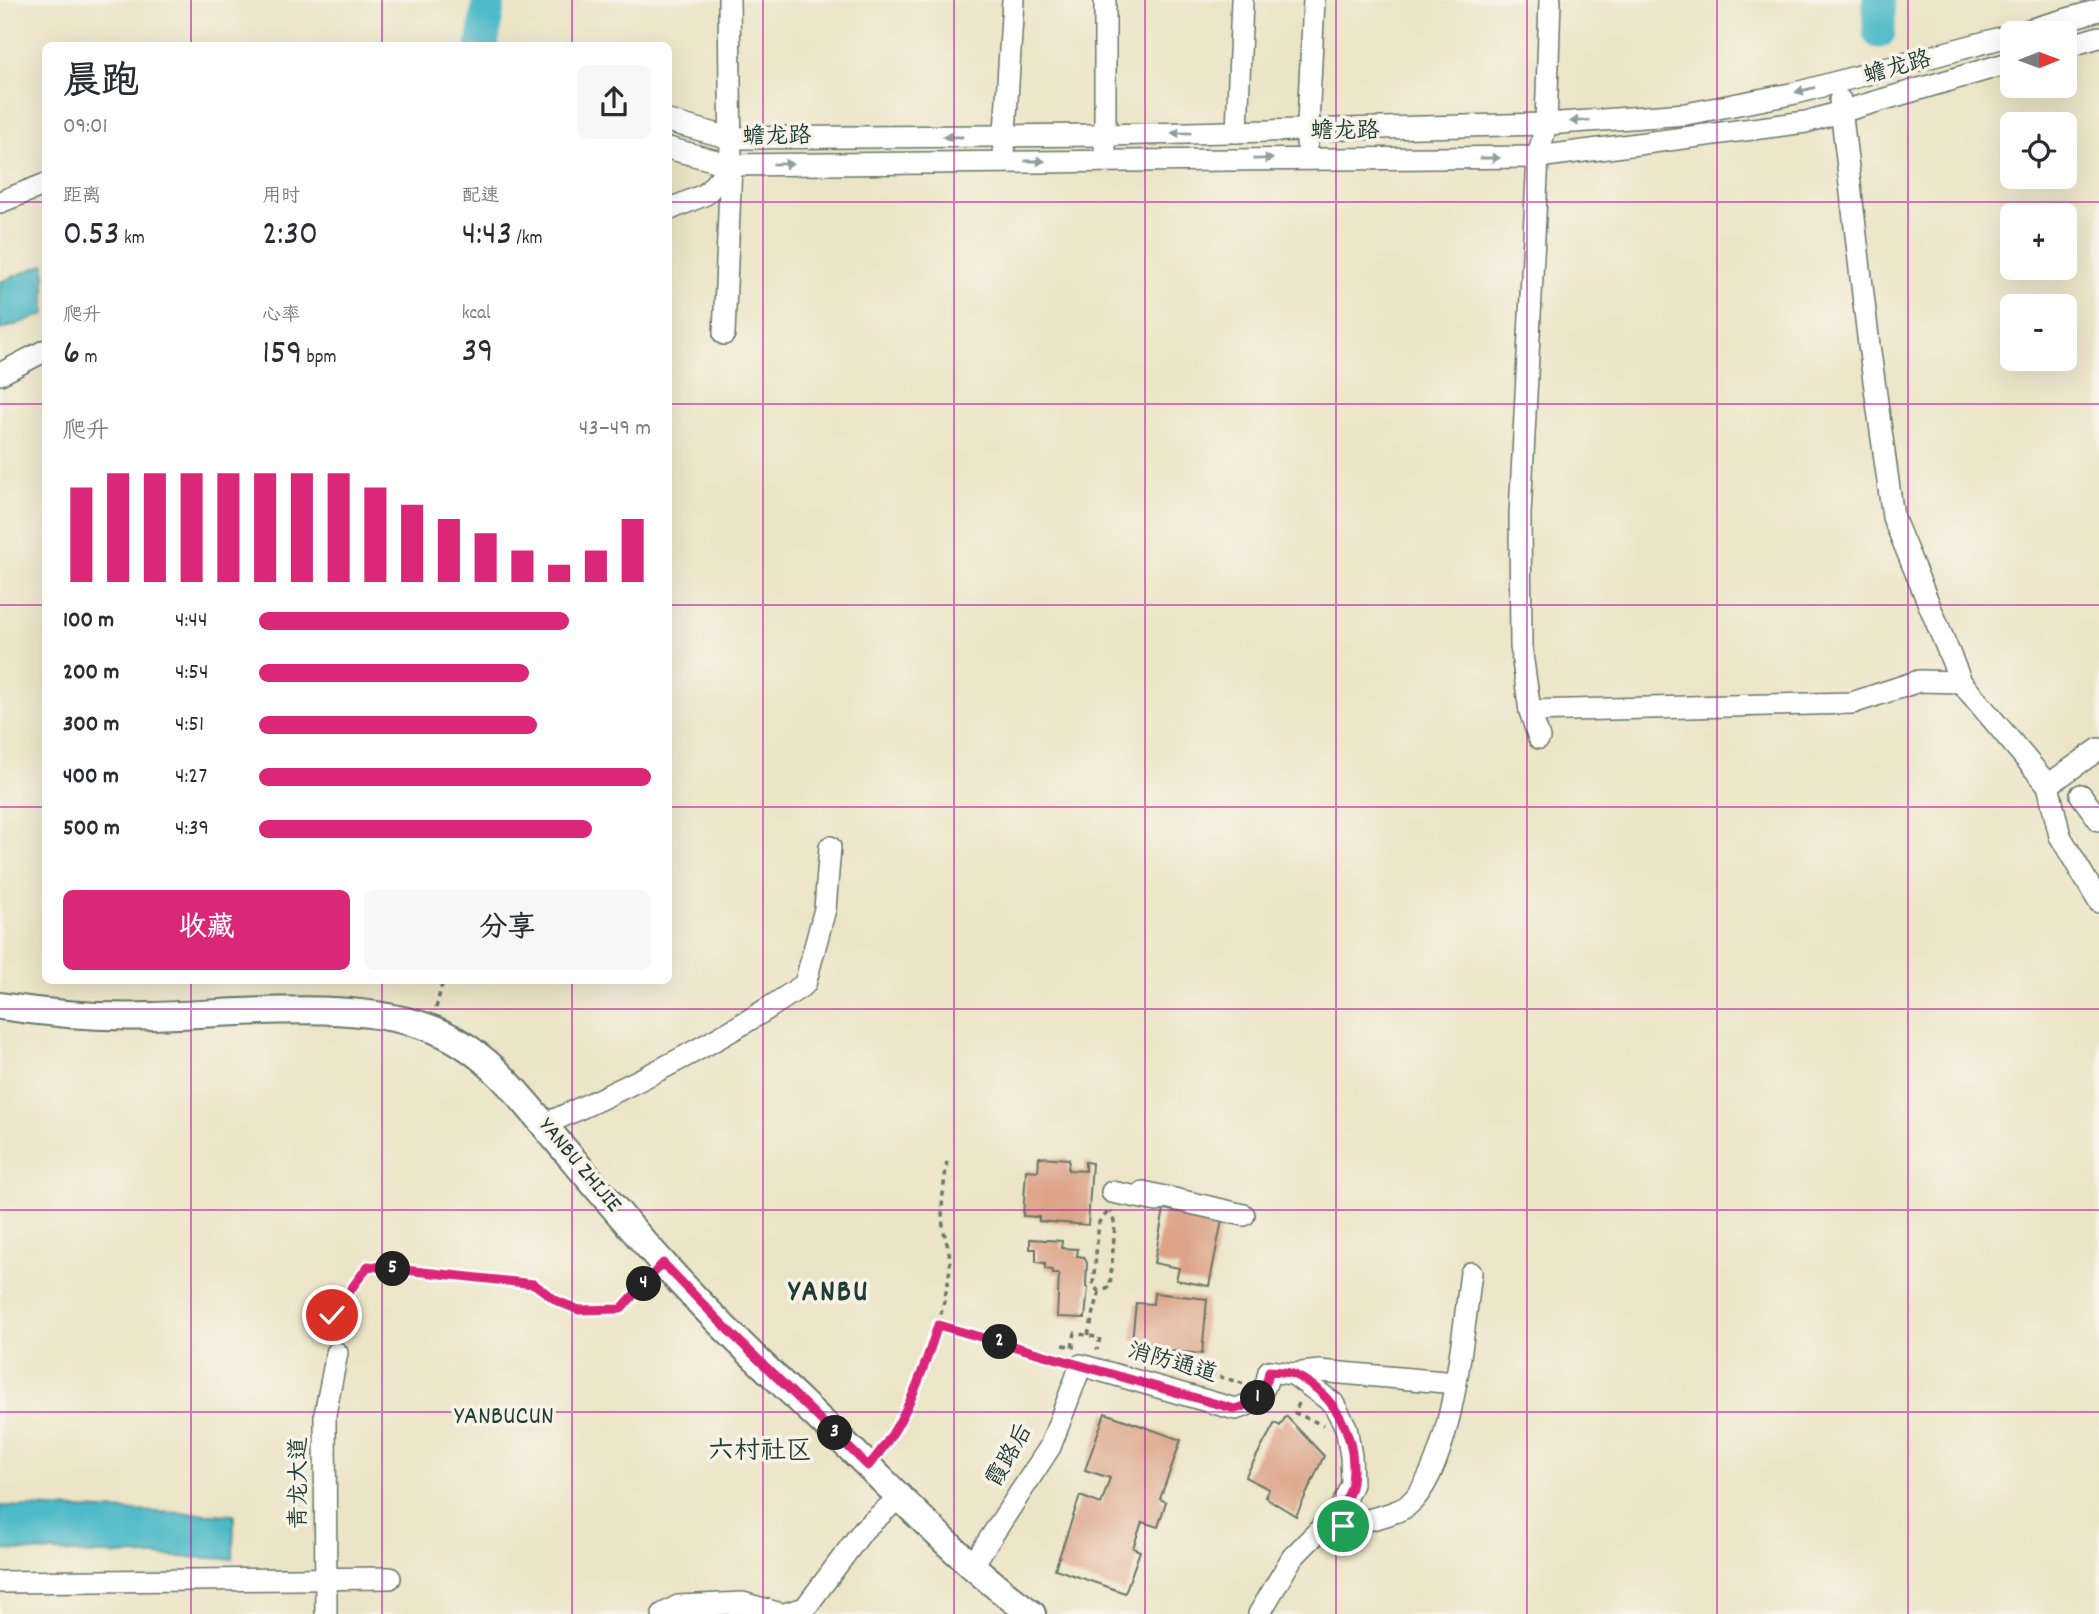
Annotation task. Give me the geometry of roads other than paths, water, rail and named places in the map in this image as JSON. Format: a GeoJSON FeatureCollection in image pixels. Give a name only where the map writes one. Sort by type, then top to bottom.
{"type":"FeatureCollection","features":[{"type":"Feature","properties":{"kind":"main road","name":"YANBU ZHIJIE"},"geometry":{"type":"LineString","coordinates":[[0,1006],[50,1014],[104,1017],[306,1011],[401,1019],[458,1041],[515,1087],[543,1125],[663,1263],[730,1332],[972,1566],[1032,1614]]}},
{"type":"Feature","properties":{"kind":"street"},"geometry":{"type":"LineString","coordinates":[[724,334],[731,165],[729,0]]}},
{"type":"Feature","properties":{"kind":"street"},"geometry":{"type":"LineString","coordinates":[[1004,161],[1013,0]]}},
{"type":"Feature","properties":{"kind":"street"},"geometry":{"type":"LineString","coordinates":[[1105,0],[1106,161]]}},
{"type":"Feature","properties":{"kind":"street"},"geometry":{"type":"LineString","coordinates":[[1237,132],[1242,0]]}},
{"type":"Feature","properties":{"kind":"street"},"geometry":{"type":"LineString","coordinates":[[1308,159],[1314,0]]}},
{"type":"Feature","properties":{"kind":"street"},"geometry":{"type":"LineString","coordinates":[[1539,738],[1530,711],[1521,647],[1520,514],[1538,157],[1546,124],[1550,0]]}},
{"type":"Feature","properties":{"kind":"street"},"geometry":{"type":"LineString","coordinates":[[2060,21],[2099,10]]}},
{"type":"Feature","properties":{"kind":"street"},"geometry":{"type":"LineString","coordinates":[[2077,43],[2099,37]]}},
{"type":"Feature","properties":{"kind":"street","name":"蟾龙路"},"geometry":{"type":"LineString","coordinates":[[672,122],[730,138],[1105,135],[1546,124],[1686,114],[1796,93],[2000,38]]}},
{"type":"Feature","properties":{"kind":"street","name":"蟾龙路"},"geometry":{"type":"LineString","coordinates":[[672,149],[731,165],[1538,157],[1806,122],[2000,66]]}},
{"type":"Feature","properties":{"kind":"street"},"geometry":{"type":"LineString","coordinates":[[1838,82],[1869,345],[1893,517],[1961,682],[2048,785],[2060,836],[2099,902]]}},
{"type":"Feature","properties":{"kind":"street"},"geometry":{"type":"LineString","coordinates":[[672,208],[706,194],[731,165]]}},
{"type":"Feature","properties":{"kind":"street"},"geometry":{"type":"LineString","coordinates":[[0,202],[42,186]]}},
{"type":"Feature","properties":{"kind":"street"},"geometry":{"type":"LineString","coordinates":[[0,374],[42,352]]}},
{"type":"Feature","properties":{"kind":"street"},"geometry":{"type":"LineString","coordinates":[[1530,711],[1852,703],[1919,681],[1961,682]]}},
{"type":"Feature","properties":{"kind":"street"},"geometry":{"type":"LineString","coordinates":[[2048,785],[2099,750]]}},
{"type":"Feature","properties":{"kind":"street"},"geometry":{"type":"LineString","coordinates":[[2081,795],[2099,820]]}},
{"type":"Feature","properties":{"kind":"street"},"geometry":{"type":"LineString","coordinates":[[543,1125],[607,1097],[762,1014],[806,984],[825,909],[830,847]]}},
{"type":"Feature","properties":{"kind":"street"},"geometry":{"type":"LineString","coordinates":[[1112,1192],[1169,1203],[1183,1202]]}},
{"type":"Feature","properties":{"kind":"street"},"geometry":{"type":"LineString","coordinates":[[1143,1192],[1244,1214]]}},
{"type":"Feature","properties":{"kind":"street"},"geometry":{"type":"LineString","coordinates":[[1320,1531],[1405,1508],[1416,1497],[1436,1461],[1455,1383],[1471,1273]]}},
{"type":"Feature","properties":{"kind":"street","name":"青龙大道"},"geometry":{"type":"LineString","coordinates":[[326,1614],[326,1414],[337,1353]]}},
{"type":"Feature","properties":{"kind":"street","name":"消防通道"},"geometry":{"type":"LineString","coordinates":[[1083,1353],[1235,1409],[1246,1407],[1263,1393],[1269,1371],[1293,1374]]}},
{"type":"Feature","properties":{"kind":"street","name":"霞路后"},"geometry":{"type":"LineString","coordinates":[[972,1566],[1050,1447],[1083,1353]]}},
{"type":"Feature","properties":{"kind":"street"},"geometry":{"type":"LineString","coordinates":[[1293,1374],[1319,1371],[1455,1383]]}},
{"type":"Feature","properties":{"kind":"street"},"geometry":{"type":"LineString","coordinates":[[1259,1614],[1292,1558],[1341,1508],[1352,1484],[1352,1456],[1346,1427],[1333,1403],[1293,1374]]}},
{"type":"Feature","properties":{"kind":"street"},"geometry":{"type":"LineString","coordinates":[[663,1614],[678,1606],[743,1603],[782,1614],[805,1608],[864,1529],[900,1497]]}},
{"type":"Feature","properties":{"kind":"street"},"geometry":{"type":"LineString","coordinates":[[0,1582],[390,1578]]}},
{"type":"Feature","properties":{"kind":"water"},"geometry":{"type":"Polygon","coordinates":[[[42,265],[42,315],[0,330],[0,282],[42,265]]]}},
{"type":"Feature","properties":{"kind":"water"},"geometry":{"type":"Polygon","coordinates":[[[0,1506],[234,1515],[233,1559],[0,1550],[0,1506]]]}},
{"type":"Feature","properties":{"kind":"waterway"},"geometry":{"type":"LineString","coordinates":[[483,42],[489,0]]}},
{"type":"Feature","properties":{"kind":"waterway"},"geometry":{"type":"LineString","coordinates":[[1879,0],[1879,32]]}},
{"type":"Feature","properties":{"kind":"district","name":"YANBU"},"geometry":{"type":"Point","coordinates":[829,1294]}},
{"type":"Feature","properties":{"kind":"district","name":"YANBUCUN"},"geometry":{"type":"Point","coordinates":[504,1417]}},
{"type":"Feature","properties":{"kind":"district","name":"六村社区"},"geometry":{"type":"Point","coordinates":[760,1452]}}]}
